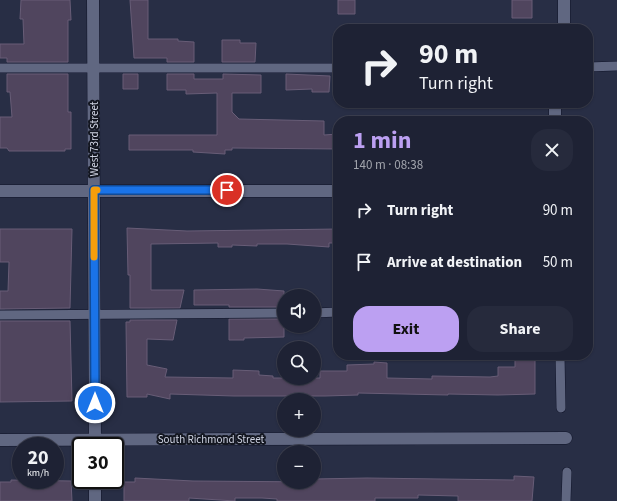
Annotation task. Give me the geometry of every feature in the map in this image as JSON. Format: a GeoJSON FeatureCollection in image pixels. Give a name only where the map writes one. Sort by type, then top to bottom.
{"type":"FeatureCollection","features":[{"type":"Feature","properties":{"kind":"street","name":"West 73rd Street"},"geometry":{"type":"LineString","coordinates":[[93,0],[95,437]]}},
{"type":"Feature","properties":{"kind":"street"},"geometry":{"type":"LineString","coordinates":[[564,0],[564,24]]}},
{"type":"Feature","properties":{"kind":"street"},"geometry":{"type":"LineString","coordinates":[[0,191],[333,191]]}},
{"type":"Feature","properties":{"kind":"street","name":"South Richmond Street"},"geometry":{"type":"LineString","coordinates":[[124,443],[566,438]]}},
{"type":"Feature","properties":{"kind":"street","name":"South Richmond Street"},"geometry":{"type":"LineString","coordinates":[[0,440],[72,442]]}},
{"type":"Feature","properties":{"kind":"street"},"geometry":{"type":"LineString","coordinates":[[95,489],[96,501]]}},
{"type":"Feature","properties":{"kind":"lane"},"geometry":{"type":"LineString","coordinates":[[593,67],[617,66]]}},
{"type":"Feature","properties":{"kind":"lane"},"geometry":{"type":"LineString","coordinates":[[0,68],[333,68]]}},
{"type":"Feature","properties":{"kind":"lane"},"geometry":{"type":"LineString","coordinates":[[321,313],[333,312]]}},
{"type":"Feature","properties":{"kind":"lane"},"geometry":{"type":"LineString","coordinates":[[0,315],[277,313]]}},
{"type":"Feature","properties":{"kind":"lane"},"geometry":{"type":"LineString","coordinates":[[560,360],[561,408]]}},
{"type":"Feature","properties":{"kind":"lane"},"geometry":{"type":"LineString","coordinates":[[566,501],[567,472]]}},
{"type":"Feature","properties":{"kind":"building"},"geometry":{"type":"Polygon","coordinates":[[[21,0],[70,0],[71,20],[68,20],[68,62],[7,62],[7,58],[0,58],[0,44],[24,44],[23,19],[20,19],[21,0]]]}},
{"type":"Feature","properties":{"kind":"building"},"geometry":{"type":"Polygon","coordinates":[[[130,0],[148,0],[148,39],[178,39],[178,41],[194,42],[194,62],[167,62],[167,58],[134,58],[130,0]]]}},
{"type":"Feature","properties":{"kind":"building"},"geometry":{"type":"Polygon","coordinates":[[[338,0],[355,0],[355,14],[338,14],[338,0]]]}},
{"type":"Feature","properties":{"kind":"building"},"geometry":{"type":"Polygon","coordinates":[[[512,0],[532,0],[532,18],[512,18],[512,0]]]}},
{"type":"Feature","properties":{"kind":"building"},"geometry":{"type":"Polygon","coordinates":[[[222,40],[240,40],[240,43],[256,43],[255,62],[222,62],[222,40]]]}},
{"type":"Feature","properties":{"kind":"building"},"geometry":{"type":"Polygon","coordinates":[[[7,74],[68,74],[68,112],[71,112],[71,149],[65,149],[65,151],[9,151],[7,148],[0,148],[0,117],[12,117],[10,92],[7,92],[7,74]]]}},
{"type":"Feature","properties":{"kind":"building"},"geometry":{"type":"Polygon","coordinates":[[[123,74],[138,74],[138,89],[123,89],[123,74]]]}},
{"type":"Feature","properties":{"kind":"building"},"geometry":{"type":"Polygon","coordinates":[[[167,74],[194,74],[194,79],[223,79],[223,74],[261,75],[261,93],[232,93],[232,112],[239,119],[324,121],[324,135],[333,134],[333,149],[232,148],[232,150],[225,150],[225,154],[193,152],[193,150],[129,150],[129,135],[217,135],[217,93],[186,94],[186,90],[167,90],[167,74]]]}},
{"type":"Feature","properties":{"kind":"building"},"geometry":{"type":"Polygon","coordinates":[[[286,74],[330,76],[329,92],[312,92],[312,89],[286,90],[286,74]]]}},
{"type":"Feature","properties":{"kind":"building"},"geometry":{"type":"Polygon","coordinates":[[[127,228],[187,231],[333,229],[333,243],[329,243],[329,247],[287,244],[257,244],[257,246],[232,245],[232,247],[218,247],[218,243],[151,244],[151,290],[184,290],[180,308],[130,308],[130,275],[128,275],[127,228]]]}},
{"type":"Feature","properties":{"kind":"building"},"geometry":{"type":"Polygon","coordinates":[[[0,229],[72,229],[70,308],[0,309],[0,291],[8,291],[9,262],[0,262],[0,229]]]}},
{"type":"Feature","properties":{"kind":"building"},"geometry":{"type":"Polygon","coordinates":[[[257,289],[277,290],[277,307],[194,305],[194,290],[257,289]]]}},
{"type":"Feature","properties":{"kind":"building"},"geometry":{"type":"Polygon","coordinates":[[[229,319],[277,319],[277,333],[284,333],[284,337],[229,340],[229,319]]]}},
{"type":"Feature","properties":{"kind":"building"},"geometry":{"type":"Polygon","coordinates":[[[130,320],[177,320],[173,340],[147,339],[147,365],[167,369],[165,377],[233,378],[233,370],[259,371],[259,375],[273,376],[273,378],[277,378],[277,385],[321,385],[321,371],[347,371],[347,365],[374,364],[374,362],[387,363],[387,378],[432,379],[432,376],[498,376],[498,367],[515,367],[515,360],[535,360],[535,394],[448,395],[358,393],[358,395],[321,396],[321,393],[277,393],[277,396],[170,394],[170,399],[147,394],[147,397],[127,397],[126,322],[130,322],[130,320]]]}},
{"type":"Feature","properties":{"kind":"building"},"geometry":{"type":"Polygon","coordinates":[[[0,321],[70,321],[72,401],[0,402],[0,321]]]}},
{"type":"Feature","properties":{"kind":"building"},"geometry":{"type":"Polygon","coordinates":[[[514,476],[534,477],[532,501],[458,501],[458,496],[418,495],[418,498],[375,498],[375,501],[277,501],[277,499],[235,498],[235,501],[189,498],[189,501],[124,501],[124,482],[135,482],[135,478],[193,481],[277,482],[277,489],[321,489],[321,479],[514,480],[514,476]]]}},
{"type":"Feature","properties":{"kind":"building"},"geometry":{"type":"Polygon","coordinates":[[[12,480],[12,489],[64,489],[64,481],[71,481],[72,501],[0,501],[0,482],[11,482],[12,480]]]}},
{"type":"Feature","properties":{"kind":"slow traffic"},"geometry":{"type":"LineString","coordinates":[[94,257],[94,190],[97,190]]}},
{"type":"Feature","properties":{"kind":"route"},"geometry":{"type":"LineString","coordinates":[[95,403],[94,190],[227,190]]}}]}
